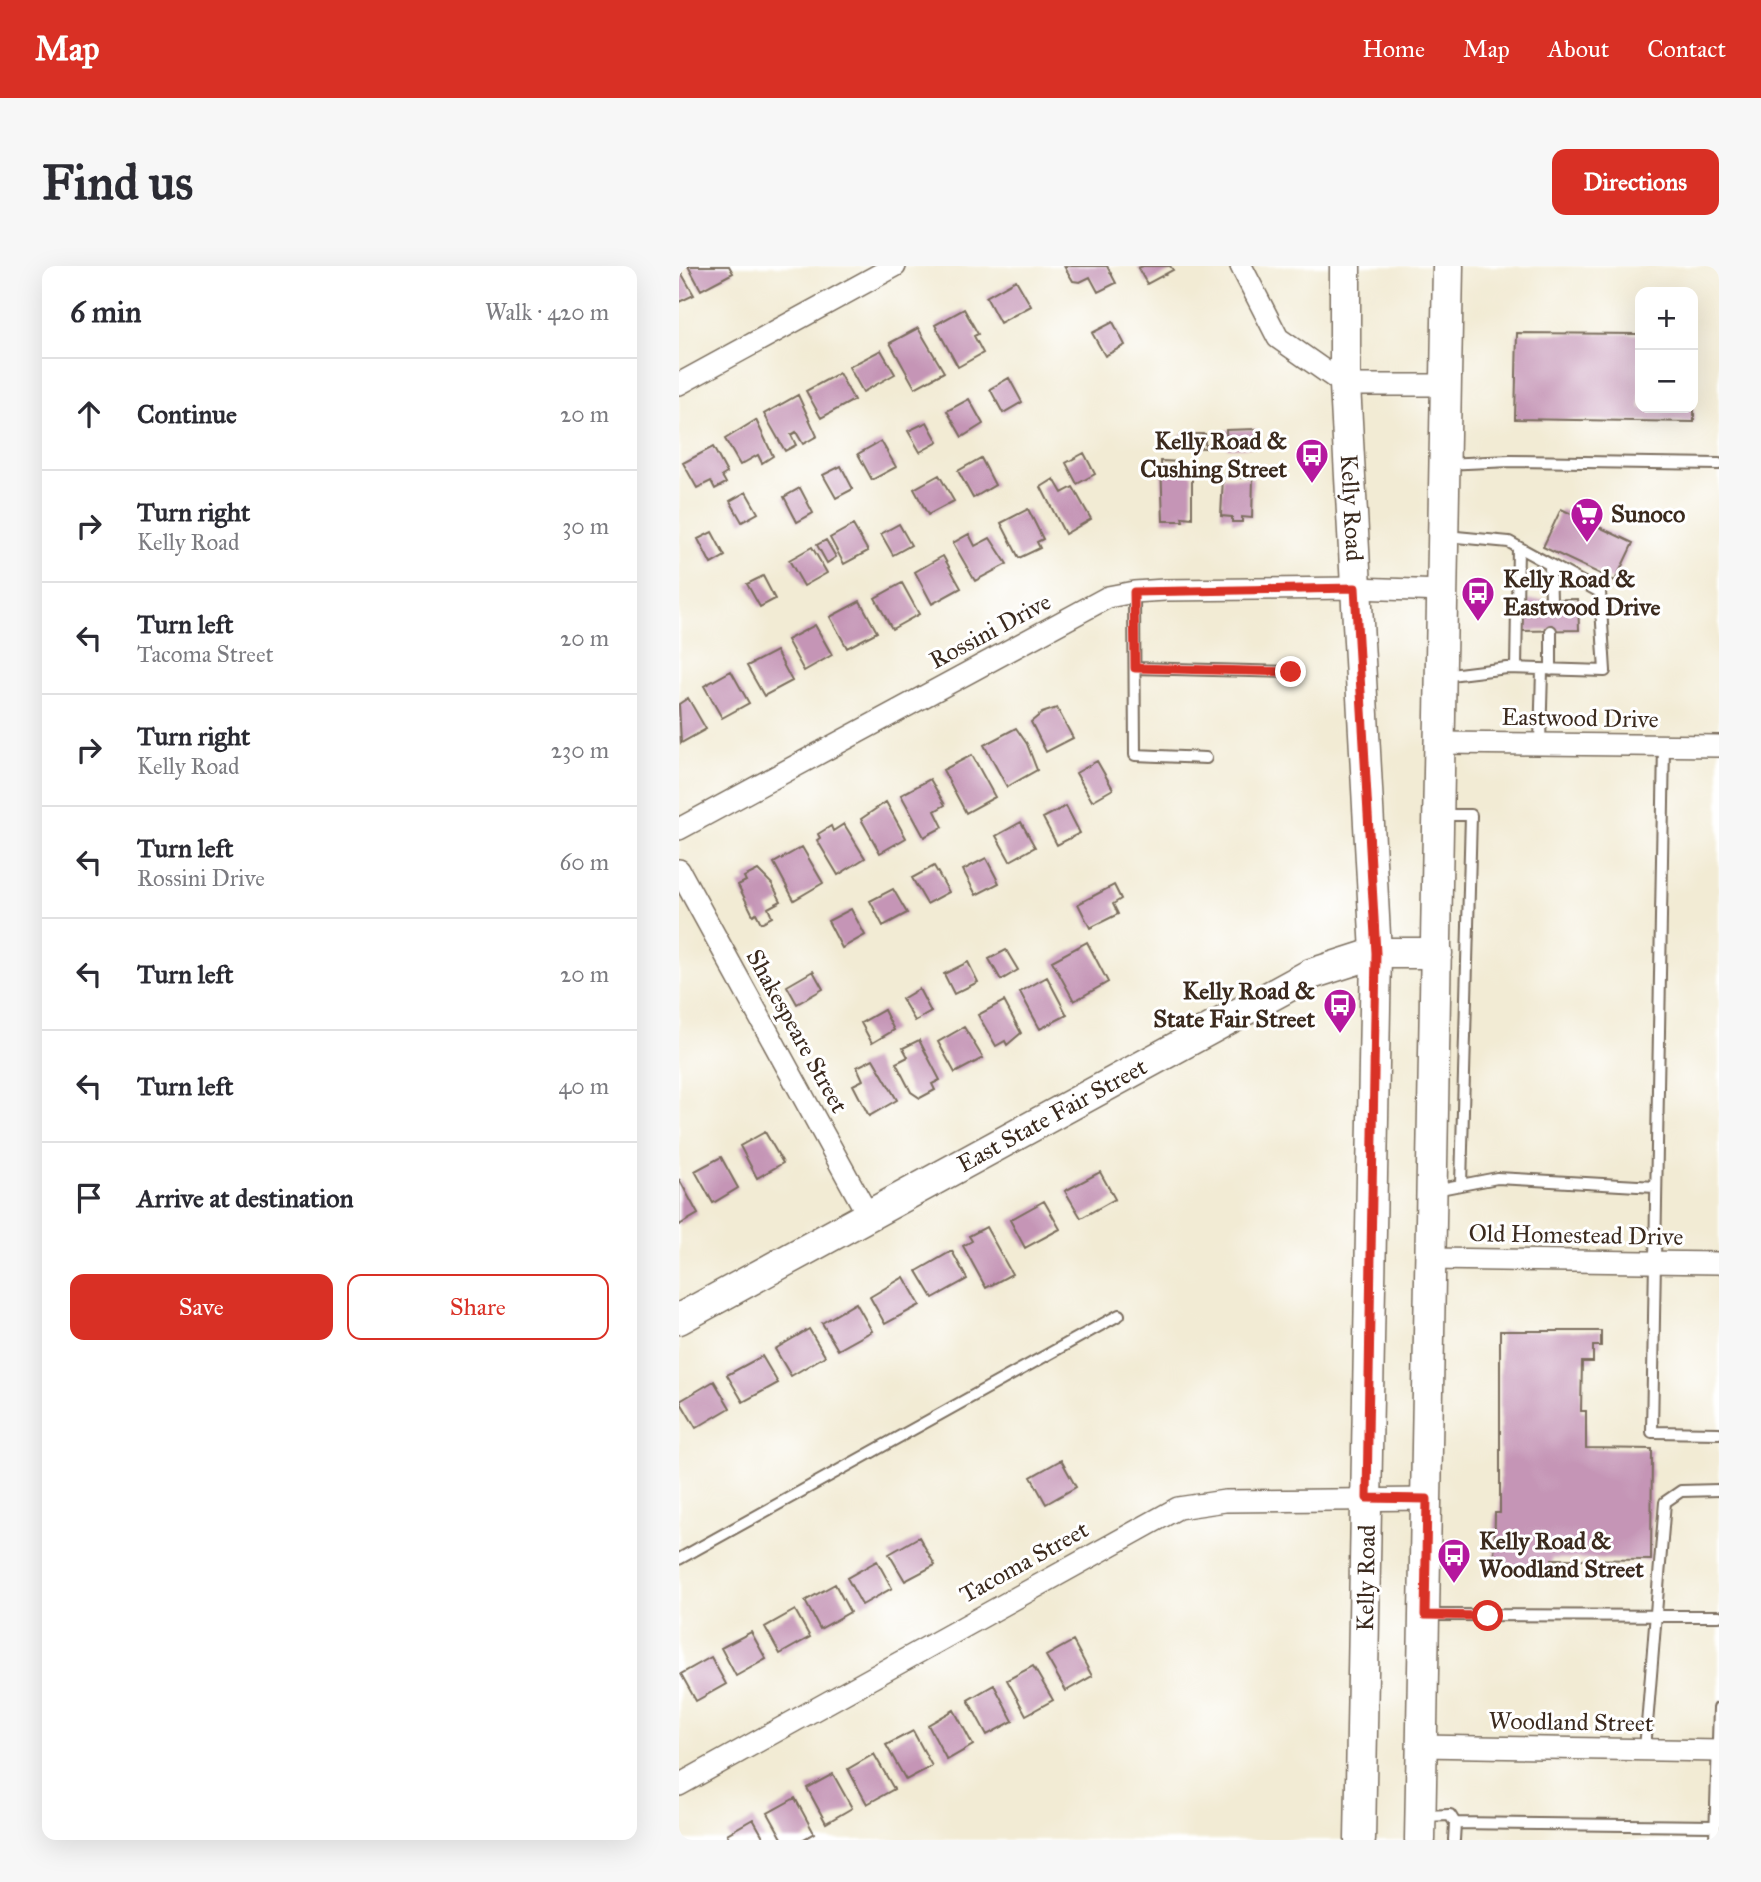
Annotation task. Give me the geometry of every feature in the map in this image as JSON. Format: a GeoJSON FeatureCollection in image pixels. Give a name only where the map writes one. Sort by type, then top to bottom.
{"type":"FeatureCollection","features":[{"type":"Feature","properties":{"kind":"street"},"geometry":{"type":"LineString","coordinates":[[679,384],[894,266]]}},
{"type":"Feature","properties":{"kind":"street"},"geometry":{"type":"LineString","coordinates":[[1241,266],[1278,338],[1345,385],[1446,385]]}},
{"type":"Feature","properties":{"kind":"street","name":"Kelly Road"},"geometry":{"type":"LineString","coordinates":[[1345,266],[1345,385],[1376,953],[1360,1840]]}},
{"type":"Feature","properties":{"kind":"street"},"geometry":{"type":"LineString","coordinates":[[1420,1828],[1432,1259],[1447,1187],[1437,953],[1448,266]]}},
{"type":"Feature","properties":{"kind":"street","name":"Rossini Drive"},"geometry":{"type":"LineString","coordinates":[[679,829],[1108,597],[1134,592],[1355,588],[1444,591]]}},
{"type":"Feature","properties":{"kind":"street","name":"Eastwood Drive"},"geometry":{"type":"LineString","coordinates":[[1441,743],[1719,746]]}},
{"type":"Feature","properties":{"kind":"street","name":"Shakespeare Street"},"geometry":{"type":"LineString","coordinates":[[679,870],[869,1217]]}},
{"type":"Feature","properties":{"kind":"street","name":"East State Fair Street"},"geometry":{"type":"LineString","coordinates":[[679,1319],[1311,974],[1376,953],[1437,953]]}},
{"type":"Feature","properties":{"kind":"street","name":"Old Homestead Drive"},"geometry":{"type":"LineString","coordinates":[[1432,1259],[1719,1264]]}},
{"type":"Feature","properties":{"kind":"street","name":"Tacoma Street"},"geometry":{"type":"LineString","coordinates":[[679,1785],[1178,1508],[1225,1500],[1427,1499]]}},
{"type":"Feature","properties":{"kind":"street","name":"Woodland Street"},"geometry":{"type":"LineString","coordinates":[[1422,1746],[1718,1751]]}},
{"type":"Feature","properties":{"kind":"lane"},"geometry":{"type":"LineString","coordinates":[[1445,464],[1510,461],[1719,464]]}},
{"type":"Feature","properties":{"kind":"lane"},"geometry":{"type":"LineString","coordinates":[[1443,676],[1516,668],[1605,671],[1600,592],[1509,542],[1444,536]]}},
{"type":"Feature","properties":{"kind":"lane"},"geometry":{"type":"LineString","coordinates":[[1516,668],[1518,547]]}},
{"type":"Feature","properties":{"kind":"lane"},"geometry":{"type":"LineString","coordinates":[[1550,566],[1551,600]]}},
{"type":"Feature","properties":{"kind":"lane"},"geometry":{"type":"LineString","coordinates":[[1134,592],[1135,755],[1206,758]]}},
{"type":"Feature","properties":{"kind":"lane"},"geometry":{"type":"LineString","coordinates":[[1540,743],[1551,631]]}},
{"type":"Feature","properties":{"kind":"lane"},"geometry":{"type":"LineString","coordinates":[[1135,668],[1291,672]]}},
{"type":"Feature","properties":{"kind":"lane"},"geometry":{"type":"LineString","coordinates":[[1664,745],[1651,1432],[1719,1433]]}},
{"type":"Feature","properties":{"kind":"lane"},"geometry":{"type":"LineString","coordinates":[[1440,815],[1471,815],[1447,1187],[1497,1178],[1655,1187]]}},
{"type":"Feature","properties":{"kind":"lane"},"geometry":{"type":"LineString","coordinates":[[679,1559],[1119,1315]]}},
{"type":"Feature","properties":{"kind":"lane"},"geometry":{"type":"LineString","coordinates":[[1645,1749],[1665,1502],[1681,1490],[1719,1490]]}},
{"type":"Feature","properties":{"kind":"lane"},"geometry":{"type":"LineString","coordinates":[[1425,1615],[1719,1616]]}},
{"type":"Feature","properties":{"kind":"lane"},"geometry":{"type":"LineString","coordinates":[[1715,1840],[1719,1709]]}},
{"type":"Feature","properties":{"kind":"lane"},"geometry":{"type":"LineString","coordinates":[[1420,1828],[1450,1815],[1455,1823],[1454,1840]]}},
{"type":"Feature","properties":{"kind":"lane"},"geometry":{"type":"LineString","coordinates":[[1455,1823],[1715,1826]]}},
{"type":"Feature","properties":{"kind":"building"},"geometry":{"type":"Polygon","coordinates":[[[688,266],[729,266],[733,273],[701,290],[688,266]]]}},
{"type":"Feature","properties":{"kind":"building"},"geometry":{"type":"Polygon","coordinates":[[[1064,266],[1107,266],[1116,283],[1098,292],[1090,277],[1080,282],[1073,281],[1064,266]]]}},
{"type":"Feature","properties":{"kind":"building"},"geometry":{"type":"Polygon","coordinates":[[[1170,266],[1173,270],[1147,284],[1138,268],[1170,266]]]}},
{"type":"Feature","properties":{"kind":"building"},"geometry":{"type":"Polygon","coordinates":[[[679,269],[694,295],[679,302],[679,269]]]}},
{"type":"Feature","properties":{"kind":"building"},"geometry":{"type":"Polygon","coordinates":[[[1016,280],[1031,306],[1000,323],[986,297],[1016,280]]]}},
{"type":"Feature","properties":{"kind":"building"},"geometry":{"type":"Polygon","coordinates":[[[964,309],[978,334],[974,336],[983,353],[958,367],[935,325],[964,309]]]}},
{"type":"Feature","properties":{"kind":"building"},"geometry":{"type":"Polygon","coordinates":[[[1113,322],[1125,345],[1105,356],[1092,333],[1113,322]]]}},
{"type":"Feature","properties":{"kind":"building"},"geometry":{"type":"Polygon","coordinates":[[[918,328],[944,372],[915,388],[890,343],[918,328]]]}},
{"type":"Feature","properties":{"kind":"building"},"geometry":{"type":"Polygon","coordinates":[[[1517,333],[1635,334],[1635,413],[1694,413],[1694,422],[1515,419],[1517,333]]]}},
{"type":"Feature","properties":{"kind":"building"},"geometry":{"type":"Polygon","coordinates":[[[881,350],[895,374],[863,392],[849,367],[881,350]]]}},
{"type":"Feature","properties":{"kind":"building"},"geometry":{"type":"Polygon","coordinates":[[[839,373],[854,400],[821,418],[806,391],[839,373]]]}},
{"type":"Feature","properties":{"kind":"building"},"geometry":{"type":"Polygon","coordinates":[[[1009,378],[1022,402],[1003,413],[990,389],[1009,378]]]}},
{"type":"Feature","properties":{"kind":"building"},"geometry":{"type":"Polygon","coordinates":[[[798,395],[817,436],[803,444],[796,432],[791,435],[796,445],[785,451],[764,414],[798,395]]]}},
{"type":"Feature","properties":{"kind":"building"},"geometry":{"type":"Polygon","coordinates":[[[969,399],[983,424],[962,437],[947,411],[969,399]]]}},
{"type":"Feature","properties":{"kind":"building"},"geometry":{"type":"Polygon","coordinates":[[[756,420],[773,456],[762,463],[758,455],[740,465],[725,439],[756,420]]]}},
{"type":"Feature","properties":{"kind":"building"},"geometry":{"type":"Polygon","coordinates":[[[927,422],[938,442],[920,452],[908,431],[927,422]]]}},
{"type":"Feature","properties":{"kind":"building"},"geometry":{"type":"Polygon","coordinates":[[[1256,429],[1256,447],[1227,448],[1226,430],[1256,429]]]}},
{"type":"Feature","properties":{"kind":"building"},"geometry":{"type":"Polygon","coordinates":[[[1180,434],[1205,434],[1205,448],[1179,447],[1180,434]]]}},
{"type":"Feature","properties":{"kind":"building"},"geometry":{"type":"Polygon","coordinates":[[[881,441],[896,467],[872,480],[858,454],[881,441]]]}},
{"type":"Feature","properties":{"kind":"building"},"geometry":{"type":"Polygon","coordinates":[[[713,447],[727,473],[722,476],[726,483],[715,489],[711,481],[697,488],[683,463],[713,447]]]}},
{"type":"Feature","properties":{"kind":"building"},"geometry":{"type":"Polygon","coordinates":[[[1084,453],[1095,474],[1077,484],[1066,463],[1084,453]]]}},
{"type":"Feature","properties":{"kind":"building"},"geometry":{"type":"Polygon","coordinates":[[[981,458],[995,485],[973,498],[958,471],[981,458]]]}},
{"type":"Feature","properties":{"kind":"building"},"geometry":{"type":"Polygon","coordinates":[[[1161,461],[1181,462],[1181,473],[1192,474],[1192,518],[1163,521],[1161,461]]]}},
{"type":"Feature","properties":{"kind":"building"},"geometry":{"type":"Polygon","coordinates":[[[841,466],[853,489],[836,498],[823,475],[841,466]]]}},
{"type":"Feature","properties":{"kind":"building"},"geometry":{"type":"Polygon","coordinates":[[[939,475],[954,501],[928,515],[914,489],[939,475]]]}},
{"type":"Feature","properties":{"kind":"building"},"geometry":{"type":"Polygon","coordinates":[[[1223,477],[1253,478],[1252,518],[1242,517],[1242,522],[1232,522],[1232,517],[1221,516],[1223,477]]]}},
{"type":"Feature","properties":{"kind":"building"},"geometry":{"type":"Polygon","coordinates":[[[1054,479],[1062,493],[1073,487],[1091,519],[1065,534],[1041,487],[1054,479]]]}},
{"type":"Feature","properties":{"kind":"building"},"geometry":{"type":"Polygon","coordinates":[[[800,488],[813,513],[797,522],[784,497],[800,488]]]}},
{"type":"Feature","properties":{"kind":"building"},"geometry":{"type":"Polygon","coordinates":[[[746,492],[758,513],[742,522],[730,501],[746,492]]]}},
{"type":"Feature","properties":{"kind":"building"},"geometry":{"type":"Polygon","coordinates":[[[1028,509],[1043,539],[1037,542],[1040,548],[1019,558],[1001,523],[1028,509]]]}},
{"type":"Feature","properties":{"kind":"building"},"geometry":{"type":"Polygon","coordinates":[[[1561,509],[1633,543],[1615,581],[1543,547],[1561,509]]]}},
{"type":"Feature","properties":{"kind":"building"},"geometry":{"type":"Polygon","coordinates":[[[899,524],[911,545],[893,555],[881,534],[899,524]]]}},
{"type":"Feature","properties":{"kind":"building"},"geometry":{"type":"Polygon","coordinates":[[[853,525],[868,551],[844,564],[830,538],[853,525]]]}},
{"type":"Feature","properties":{"kind":"building"},"geometry":{"type":"Polygon","coordinates":[[[712,532],[725,556],[711,564],[698,539],[712,532]]]}},
{"type":"Feature","properties":{"kind":"building"},"geometry":{"type":"Polygon","coordinates":[[[969,534],[975,546],[990,538],[1007,564],[975,581],[953,543],[969,534]]]}},
{"type":"Feature","properties":{"kind":"building"},"geometry":{"type":"Polygon","coordinates":[[[826,540],[836,557],[827,563],[817,545],[826,540]]]}},
{"type":"Feature","properties":{"kind":"building"},"geometry":{"type":"Polygon","coordinates":[[[812,547],[827,573],[804,586],[789,560],[812,547]]]}},
{"type":"Feature","properties":{"kind":"building"},"geometry":{"type":"Polygon","coordinates":[[[943,556],[961,588],[932,604],[915,572],[943,556]]]}},
{"type":"Feature","properties":{"kind":"building"},"geometry":{"type":"Polygon","coordinates":[[[763,576],[775,599],[760,607],[747,584],[763,576]]]}},
{"type":"Feature","properties":{"kind":"building"},"geometry":{"type":"Polygon","coordinates":[[[902,583],[919,614],[892,629],[875,598],[902,583]]]}},
{"type":"Feature","properties":{"kind":"building"},"geometry":{"type":"Polygon","coordinates":[[[1578,599],[1579,630],[1522,631],[1522,600],[1578,599]]]}},
{"type":"Feature","properties":{"kind":"building"},"geometry":{"type":"Polygon","coordinates":[[[860,601],[877,632],[847,648],[830,617],[860,601]]]}},
{"type":"Feature","properties":{"kind":"building"},"geometry":{"type":"Polygon","coordinates":[[[815,625],[832,655],[804,671],[787,640],[815,625]]]}},
{"type":"Feature","properties":{"kind":"building"},"geometry":{"type":"Polygon","coordinates":[[[776,651],[792,681],[764,696],[747,666],[776,651]]]}},
{"type":"Feature","properties":{"kind":"building"},"geometry":{"type":"Polygon","coordinates":[[[731,671],[749,703],[722,718],[704,686],[731,671]]]}},
{"type":"Feature","properties":{"kind":"building"},"geometry":{"type":"Polygon","coordinates":[[[688,698],[706,729],[681,743],[679,704],[688,698]]]}},
{"type":"Feature","properties":{"kind":"building"},"geometry":{"type":"Polygon","coordinates":[[[1057,708],[1073,738],[1046,752],[1031,722],[1042,713],[1057,708]]]}},
{"type":"Feature","properties":{"kind":"building"},"geometry":{"type":"Polygon","coordinates":[[[1016,728],[1027,744],[1037,770],[1007,787],[984,745],[1016,728]]]}},
{"type":"Feature","properties":{"kind":"building"},"geometry":{"type":"Polygon","coordinates":[[[972,755],[995,797],[966,813],[943,770],[972,755]]]}},
{"type":"Feature","properties":{"kind":"building"},"geometry":{"type":"Polygon","coordinates":[[[1097,761],[1113,789],[1092,801],[1076,773],[1097,761]]]}},
{"type":"Feature","properties":{"kind":"building"},"geometry":{"type":"Polygon","coordinates":[[[930,779],[945,805],[935,811],[943,827],[924,837],[901,795],[930,779]]]}},
{"type":"Feature","properties":{"kind":"building"},"geometry":{"type":"Polygon","coordinates":[[[886,802],[906,838],[880,853],[861,819],[886,802]]]}},
{"type":"Feature","properties":{"kind":"building"},"geometry":{"type":"Polygon","coordinates":[[[1066,806],[1080,833],[1057,845],[1043,818],[1066,806]]]}},
{"type":"Feature","properties":{"kind":"building"},"geometry":{"type":"Polygon","coordinates":[[[1021,822],[1035,847],[1010,861],[996,836],[1021,822]]]}},
{"type":"Feature","properties":{"kind":"building"},"geometry":{"type":"Polygon","coordinates":[[[844,824],[865,858],[838,875],[817,840],[820,838],[818,834],[831,826],[833,831],[844,824]]]}},
{"type":"Feature","properties":{"kind":"building"},"geometry":{"type":"Polygon","coordinates":[[[802,847],[823,883],[794,900],[774,863],[802,847]]]}},
{"type":"Feature","properties":{"kind":"building"},"geometry":{"type":"Polygon","coordinates":[[[986,858],[999,883],[976,895],[963,870],[986,858]]]}},
{"type":"Feature","properties":{"kind":"building"},"geometry":{"type":"Polygon","coordinates":[[[934,866],[949,892],[927,904],[912,878],[934,866]]]}},
{"type":"Feature","properties":{"kind":"building"},"geometry":{"type":"Polygon","coordinates":[[[758,870],[772,884],[781,901],[768,908],[772,917],[761,923],[756,913],[753,915],[738,885],[746,881],[744,877],[758,870]]]}},
{"type":"Feature","properties":{"kind":"building"},"geometry":{"type":"Polygon","coordinates":[[[1114,885],[1121,899],[1113,904],[1118,914],[1090,928],[1078,904],[1114,885]]]}},
{"type":"Feature","properties":{"kind":"building"},"geometry":{"type":"Polygon","coordinates":[[[893,889],[907,913],[883,926],[870,901],[893,889]]]}},
{"type":"Feature","properties":{"kind":"building"},"geometry":{"type":"Polygon","coordinates":[[[851,909],[865,935],[842,948],[828,921],[851,909]]]}},
{"type":"Feature","properties":{"kind":"building"},"geometry":{"type":"Polygon","coordinates":[[[1087,942],[1108,982],[1074,1001],[1052,961],[1087,942]]]}},
{"type":"Feature","properties":{"kind":"building"},"geometry":{"type":"Polygon","coordinates":[[[1006,950],[1018,970],[1001,980],[989,959],[1006,950]]]}},
{"type":"Feature","properties":{"kind":"building"},"geometry":{"type":"Polygon","coordinates":[[[968,962],[978,982],[954,994],[944,974],[968,962]]]}},
{"type":"Feature","properties":{"kind":"building"},"geometry":{"type":"Polygon","coordinates":[[[813,971],[823,989],[797,1004],[787,986],[813,971]]]}},
{"type":"Feature","properties":{"kind":"building"},"geometry":{"type":"Polygon","coordinates":[[[1047,977],[1067,1015],[1040,1029],[1020,992],[1047,977]]]}},
{"type":"Feature","properties":{"kind":"building"},"geometry":{"type":"Polygon","coordinates":[[[919,989],[931,1012],[915,1021],[902,999],[919,989]]]}},
{"type":"Feature","properties":{"kind":"building"},"geometry":{"type":"Polygon","coordinates":[[[1004,1001],[1021,1033],[1007,1045],[1005,1041],[996,1046],[978,1015],[1004,1001]]]}},
{"type":"Feature","properties":{"kind":"building"},"geometry":{"type":"Polygon","coordinates":[[[884,1010],[894,1030],[872,1043],[861,1023],[884,1010]]]}},
{"type":"Feature","properties":{"kind":"building"},"geometry":{"type":"Polygon","coordinates":[[[964,1027],[983,1058],[955,1073],[938,1042],[964,1027]]]}},
{"type":"Feature","properties":{"kind":"building"},"geometry":{"type":"Polygon","coordinates":[[[919,1040],[940,1080],[932,1084],[935,1090],[920,1098],[911,1092],[896,1063],[908,1057],[903,1048],[919,1040]]]}},
{"type":"Feature","properties":{"kind":"building"},"geometry":{"type":"Polygon","coordinates":[[[873,1059],[897,1100],[869,1116],[853,1085],[863,1080],[857,1067],[873,1059]]]}},
{"type":"Feature","properties":{"kind":"building"},"geometry":{"type":"Polygon","coordinates":[[[765,1132],[783,1163],[757,1178],[740,1146],[765,1132]]]}},
{"type":"Feature","properties":{"kind":"building"},"geometry":{"type":"Polygon","coordinates":[[[721,1157],[738,1188],[713,1203],[695,1171],[721,1157]]]}},
{"type":"Feature","properties":{"kind":"building"},"geometry":{"type":"Polygon","coordinates":[[[1100,1172],[1115,1199],[1081,1218],[1065,1191],[1100,1172]]]}},
{"type":"Feature","properties":{"kind":"building"},"geometry":{"type":"Polygon","coordinates":[[[679,1179],[698,1214],[679,1225],[679,1179]]]}},
{"type":"Feature","properties":{"kind":"building"},"geometry":{"type":"Polygon","coordinates":[[[1044,1201],[1060,1229],[1025,1248],[1010,1220],[1044,1201]]]}},
{"type":"Feature","properties":{"kind":"building"},"geometry":{"type":"Polygon","coordinates":[[[986,1227],[1012,1274],[986,1288],[963,1246],[972,1241],[969,1236],[986,1227]]]}},
{"type":"Feature","properties":{"kind":"building"},"geometry":{"type":"Polygon","coordinates":[[[952,1251],[967,1279],[933,1298],[917,1271],[952,1251]]]}},
{"type":"Feature","properties":{"kind":"building"},"geometry":{"type":"Polygon","coordinates":[[[904,1277],[920,1305],[885,1324],[870,1297],[904,1277]]]}},
{"type":"Feature","properties":{"kind":"building"},"geometry":{"type":"Polygon","coordinates":[[[856,1303],[872,1331],[838,1350],[822,1323],[856,1303]]]}},
{"type":"Feature","properties":{"kind":"building"},"geometry":{"type":"Polygon","coordinates":[[[809,1329],[825,1356],[791,1376],[775,1349],[809,1329]]]}},
{"type":"Feature","properties":{"kind":"building"},"geometry":{"type":"Polygon","coordinates":[[[1500,1331],[1601,1331],[1601,1346],[1593,1346],[1593,1362],[1582,1362],[1581,1411],[1586,1411],[1586,1448],[1652,1449],[1651,1560],[1552,1559],[1551,1569],[1494,1568],[1495,1513],[1500,1513],[1500,1331]]]}},
{"type":"Feature","properties":{"kind":"building"},"geometry":{"type":"Polygon","coordinates":[[[762,1356],[778,1383],[743,1402],[727,1375],[762,1356]]]}},
{"type":"Feature","properties":{"kind":"building"},"geometry":{"type":"Polygon","coordinates":[[[714,1381],[730,1408],[696,1428],[680,1401],[714,1381]]]}},
{"type":"Feature","properties":{"kind":"building"},"geometry":{"type":"Polygon","coordinates":[[[1061,1460],[1076,1487],[1046,1504],[1031,1477],[1061,1460]]]}},
{"type":"Feature","properties":{"kind":"building"},"geometry":{"type":"Polygon","coordinates":[[[919,1537],[935,1565],[905,1581],[889,1554],[919,1537]]]}},
{"type":"Feature","properties":{"kind":"building"},"geometry":{"type":"Polygon","coordinates":[[[877,1561],[892,1588],[862,1605],[847,1578],[877,1561]]]}},
{"type":"Feature","properties":{"kind":"building"},"geometry":{"type":"Polygon","coordinates":[[[835,1584],[850,1612],[820,1629],[805,1601],[835,1584]]]}},
{"type":"Feature","properties":{"kind":"building"},"geometry":{"type":"Polygon","coordinates":[[[795,1610],[810,1637],[780,1654],[765,1627],[795,1610]]]}},
{"type":"Feature","properties":{"kind":"building"},"geometry":{"type":"Polygon","coordinates":[[[751,1632],[766,1659],[736,1676],[721,1648],[751,1632]]]}},
{"type":"Feature","properties":{"kind":"building"},"geometry":{"type":"Polygon","coordinates":[[[1073,1641],[1092,1676],[1066,1691],[1046,1656],[1073,1641]]]}},
{"type":"Feature","properties":{"kind":"building"},"geometry":{"type":"Polygon","coordinates":[[[711,1657],[726,1684],[696,1701],[681,1674],[711,1657]]]}},
{"type":"Feature","properties":{"kind":"building"},"geometry":{"type":"Polygon","coordinates":[[[1033,1666],[1053,1700],[1026,1715],[1007,1680],[1033,1666]]]}},
{"type":"Feature","properties":{"kind":"building"},"geometry":{"type":"Polygon","coordinates":[[[994,1685],[1013,1721],[987,1735],[968,1700],[994,1685]]]}},
{"type":"Feature","properties":{"kind":"building"},"geometry":{"type":"Polygon","coordinates":[[[954,1710],[973,1745],[947,1760],[928,1725],[954,1710]]]}},
{"type":"Feature","properties":{"kind":"building"},"geometry":{"type":"Polygon","coordinates":[[[913,1731],[932,1766],[906,1780],[886,1745],[913,1731]]]}},
{"type":"Feature","properties":{"kind":"building"},"geometry":{"type":"Polygon","coordinates":[[[874,1754],[894,1789],[867,1804],[848,1769],[874,1754]]]}},
{"type":"Feature","properties":{"kind":"building"},"geometry":{"type":"Polygon","coordinates":[[[833,1774],[852,1808],[826,1823],[807,1788],[833,1774]]]}},
{"type":"Feature","properties":{"kind":"building"},"geometry":{"type":"Polygon","coordinates":[[[795,1798],[814,1833],[802,1840],[783,1840],[768,1813],[795,1798]]]}},
{"type":"Feature","properties":{"kind":"building"},"geometry":{"type":"Polygon","coordinates":[[[753,1819],[765,1840],[730,1840],[727,1834],[753,1819]]]}},
{"type":"Feature","properties":{"kind":"place","name":"Kelly Road & Cushing Street"},"geometry":{"type":"Point","coordinates":[1312,485]}},
{"type":"Feature","properties":{"kind":"place","name":"Sunoco"},"geometry":{"type":"Point","coordinates":[1587,544]}},
{"type":"Feature","properties":{"kind":"place","name":"Kelly Road & Eastwood Drive"},"geometry":{"type":"Point","coordinates":[1478,623]}},
{"type":"Feature","properties":{"kind":"place","name":"Kelly Road & State Fair Street"},"geometry":{"type":"Point","coordinates":[1340,1035]}},
{"type":"Feature","properties":{"kind":"place","name":"Kelly Road & Woodland Street"},"geometry":{"type":"Point","coordinates":[1454,1585]}},
{"type":"Feature","properties":{"kind":"route"},"geometry":{"type":"LineString","coordinates":[[1291,672],[1135,668],[1134,592],[1355,588],[1376,953],[1367,1498],[1427,1499],[1425,1615],[1488,1616]]}}]}
